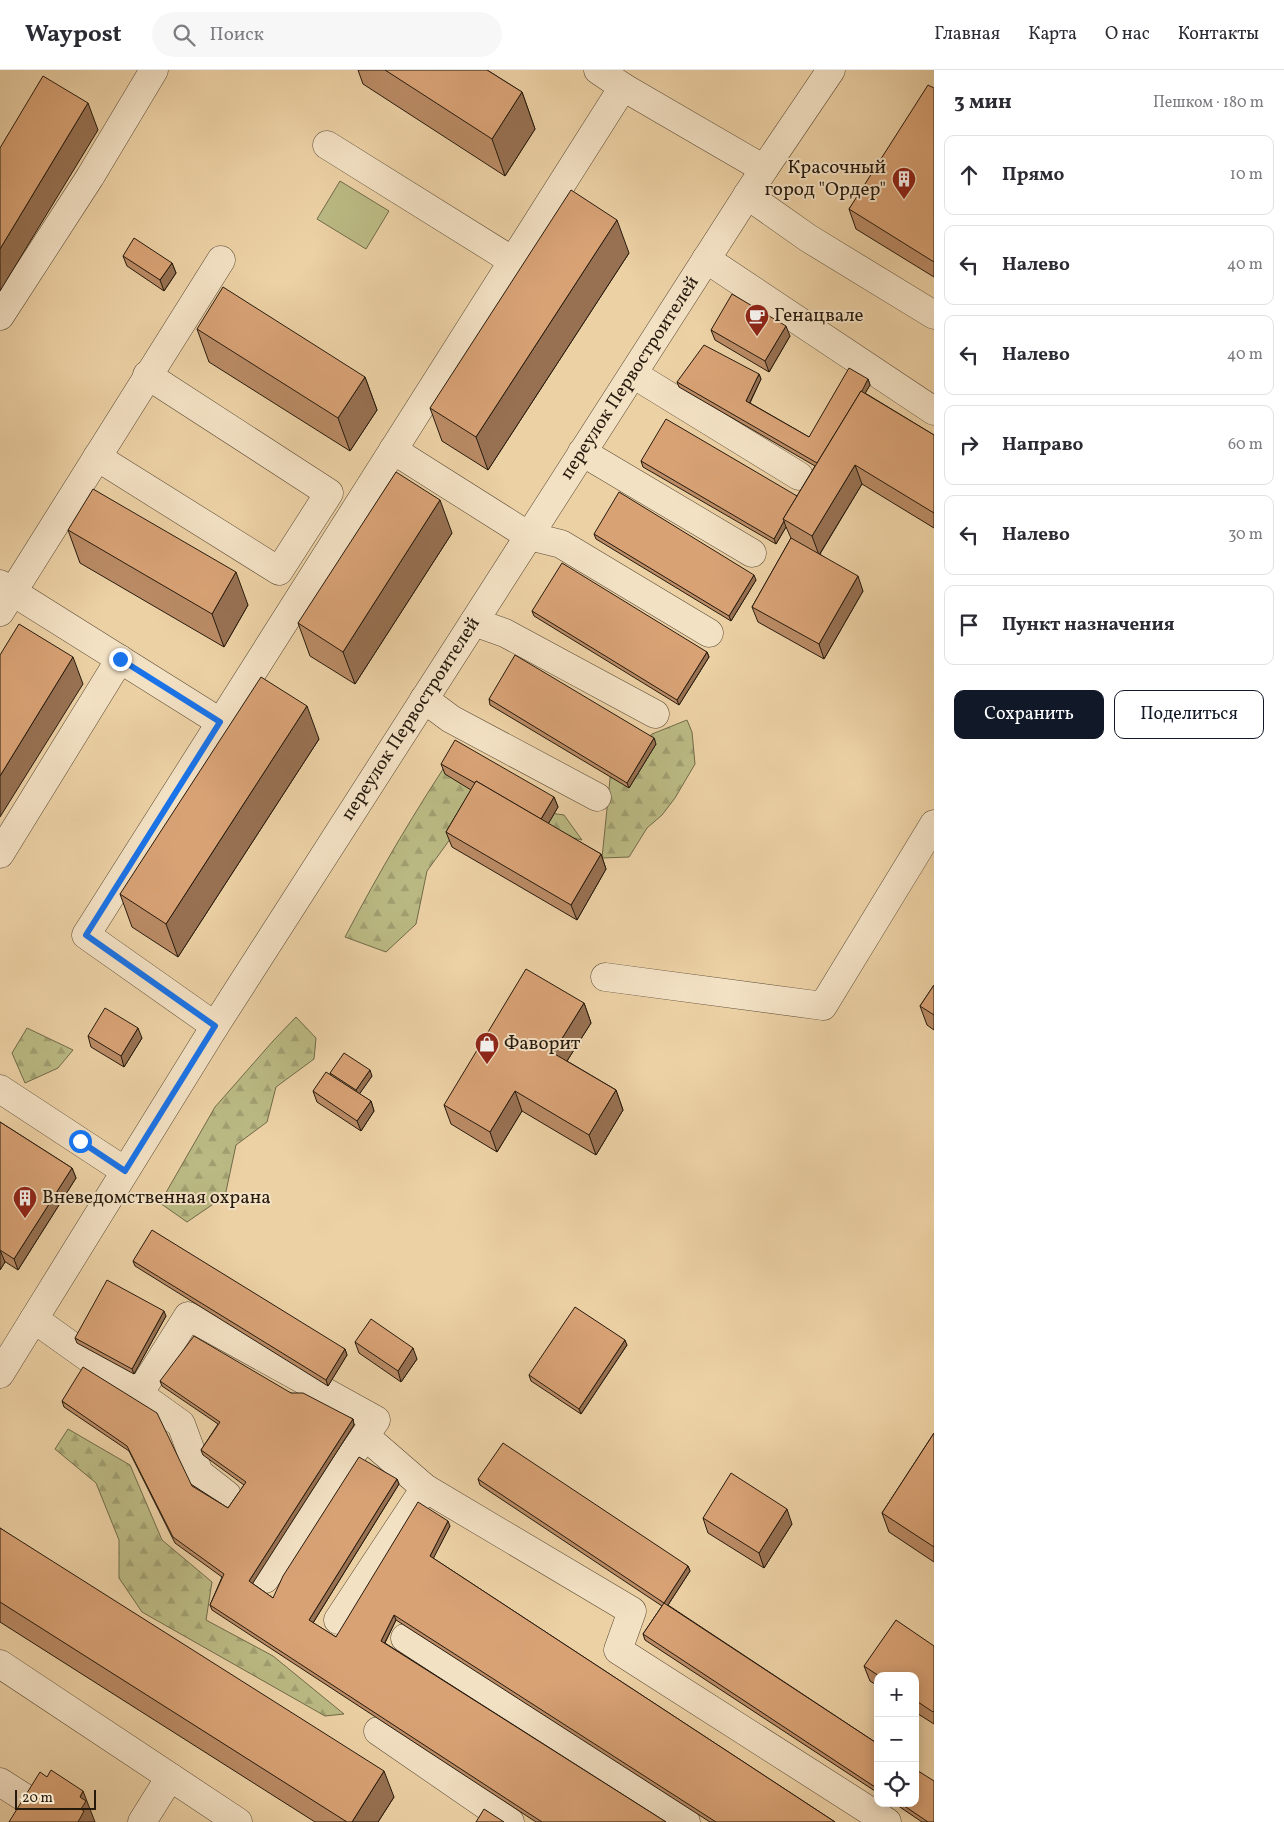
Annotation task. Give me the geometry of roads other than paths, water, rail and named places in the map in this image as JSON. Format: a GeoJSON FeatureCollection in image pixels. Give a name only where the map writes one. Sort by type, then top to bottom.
{"type":"FeatureCollection","features":[{"type":"Feature","properties":{"kind":"street"},"geometry":{"type":"LineString","coordinates":[[598,70],[764,169]]}},
{"type":"Feature","properties":{"kind":"street","name":"переулок Первостроителей"},"geometry":{"type":"LineString","coordinates":[[0,1374],[215,1026],[747,195],[831,70]]}},
{"type":"Feature","properties":{"kind":"street"},"geometry":{"type":"LineString","coordinates":[[0,316],[90,177],[152,71]]}},
{"type":"Feature","properties":{"kind":"street"},"geometry":{"type":"LineString","coordinates":[[215,1026],[86,935],[624,87]]}},
{"type":"Feature","properties":{"kind":"street"},"geometry":{"type":"LineString","coordinates":[[327,145],[513,261]]}},
{"type":"Feature","properties":{"kind":"street"},"geometry":{"type":"LineString","coordinates":[[747,195],[808,238],[934,315]]}},
{"type":"Feature","properties":{"kind":"street"},"geometry":{"type":"LineString","coordinates":[[706,259],[934,411]]}},
{"type":"Feature","properties":{"kind":"street"},"geometry":{"type":"LineString","coordinates":[[220,722],[120,659],[4,596],[97,457],[221,260]]}},
{"type":"Feature","properties":{"kind":"street"},"geometry":{"type":"LineString","coordinates":[[633,374],[799,476]]}},
{"type":"Feature","properties":{"kind":"street"},"geometry":{"type":"LineString","coordinates":[[147,375],[329,493],[278,571]]}},
{"type":"Feature","properties":{"kind":"street"},"geometry":{"type":"LineString","coordinates":[[393,450],[529,536],[561,544],[709,634]]}},
{"type":"Feature","properties":{"kind":"street"},"geometry":{"type":"LineString","coordinates":[[582,452],[752,553]]}},
{"type":"Feature","properties":{"kind":"street"},"geometry":{"type":"LineString","coordinates":[[97,457],[305,588]]}},
{"type":"Feature","properties":{"kind":"street"},"geometry":{"type":"LineString","coordinates":[[474,622],[505,633],[655,714]]}},
{"type":"Feature","properties":{"kind":"street"},"geometry":{"type":"LineString","coordinates":[[0,854],[120,659]]}},
{"type":"Feature","properties":{"kind":"street"},"geometry":{"type":"LineString","coordinates":[[424,699],[450,719],[597,796]]}},
{"type":"Feature","properties":{"kind":"street"},"geometry":{"type":"LineString","coordinates":[[605,977],[823,1006],[934,824]]}},
{"type":"Feature","properties":{"kind":"street"},"geometry":{"type":"LineString","coordinates":[[0,1089],[125,1171]]}},
{"type":"Feature","properties":{"kind":"street"},"geometry":{"type":"LineString","coordinates":[[139,1394],[188,1316],[376,1420],[265,1579]]}},
{"type":"Feature","properties":{"kind":"street"},"geometry":{"type":"LineString","coordinates":[[34,1318],[181,1424],[199,1473],[227,1495]]}},
{"type":"Feature","properties":{"kind":"street"},"geometry":{"type":"LineString","coordinates":[[365,1436],[425,1488],[632,1611],[618,1650],[887,1822]]}},
{"type":"Feature","properties":{"kind":"street"},"geometry":{"type":"LineString","coordinates":[[338,1620],[425,1488]]}},
{"type":"Feature","properties":{"kind":"street"},"geometry":{"type":"LineString","coordinates":[[405,1638],[686,1822]]}},
{"type":"Feature","properties":{"kind":"street"},"geometry":{"type":"LineString","coordinates":[[0,1664],[238,1822]]}},
{"type":"Feature","properties":{"kind":"street"},"geometry":{"type":"LineString","coordinates":[[378,1731],[510,1822]]}},
{"type":"Feature","properties":{"kind":"street"},"geometry":{"type":"LineString","coordinates":[[142,1822],[170,1777]]}},
{"type":"Feature","properties":{"kind":"street"},"geometry":{"type":"LineString","coordinates":[[0,1782],[39,1806],[30,1822]]}},
{"type":"Feature","properties":{"kind":"place","name":"Красочный город \"Ордер\""},"geometry":{"type":"Point","coordinates":[904,200]}},
{"type":"Feature","properties":{"kind":"place","name":"Генацвале"},"geometry":{"type":"Point","coordinates":[757,337]}},
{"type":"Feature","properties":{"kind":"place","name":"Фаворит"},"geometry":{"type":"Point","coordinates":[487,1065]}},
{"type":"Feature","properties":{"kind":"place","name":"Вневедомственная охрана"},"geometry":{"type":"Point","coordinates":[25,1219]}}]}
